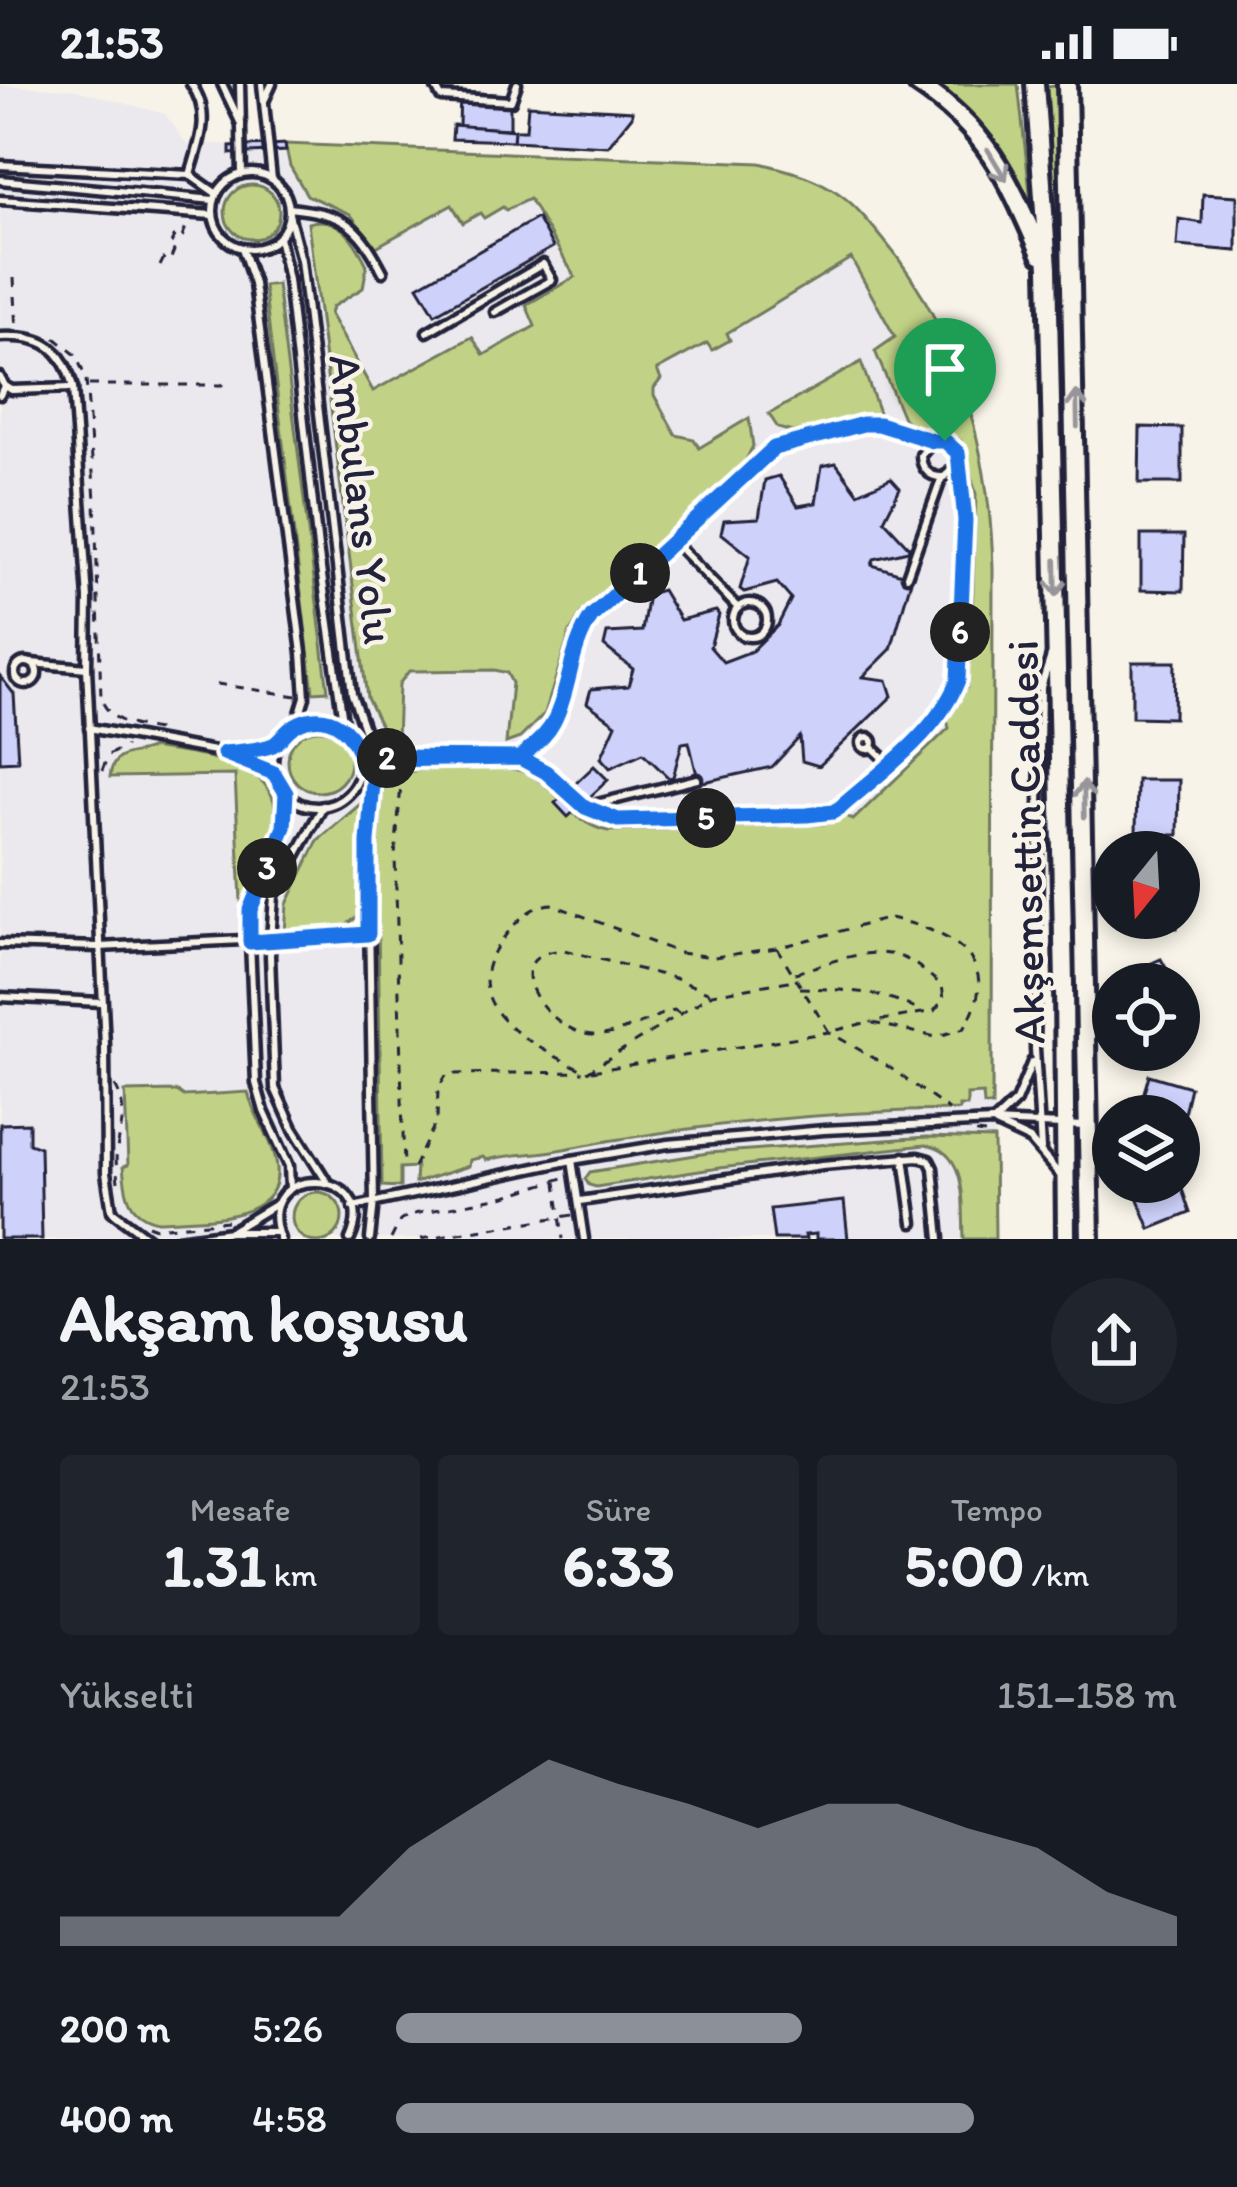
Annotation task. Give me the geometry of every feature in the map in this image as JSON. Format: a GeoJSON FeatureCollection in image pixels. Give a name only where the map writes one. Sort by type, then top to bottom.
{"type":"FeatureCollection","features":[{"type":"Feature","properties":{"kind":"main road"},"geometry":{"type":"LineString","coordinates":[[917,84],[950,105],[981,138],[1048,268]]}},
{"type":"Feature","properties":{"kind":"main road","name":"Akşemsettin Caddesi"},"geometry":{"type":"LineString","coordinates":[[1035,84],[1048,268],[1066,1239]]}},
{"type":"Feature","properties":{"kind":"main road","name":"Akşemsettin Caddesi"},"geometry":{"type":"LineString","coordinates":[[1067,84],[1090,1239]]}},
{"type":"Feature","properties":{"kind":"lane"},"geometry":{"type":"LineString","coordinates":[[190,175],[203,110],[191,84]]}},
{"type":"Feature","properties":{"kind":"lane"},"geometry":{"type":"LineString","coordinates":[[222,84],[242,125]]}},
{"type":"Feature","properties":{"kind":"lane"},"geometry":{"type":"LineString","coordinates":[[240,84],[242,174]]}},
{"type":"Feature","properties":{"kind":"lane"},"geometry":{"type":"LineString","coordinates":[[262,84],[272,179],[286,197],[289,211],[279,237],[344,728]]}},
{"type":"Feature","properties":{"kind":"lane"},"geometry":{"type":"LineString","coordinates":[[263,103],[272,84]]}},
{"type":"Feature","properties":{"kind":"lane"},"geometry":{"type":"LineString","coordinates":[[434,84],[441,97],[511,101],[517,84]]}},
{"type":"Feature","properties":{"kind":"lane"},"geometry":{"type":"LineString","coordinates":[[0,165],[190,175],[216,197]]}},
{"type":"Feature","properties":{"kind":"lane"},"geometry":{"type":"LineString","coordinates":[[272,179],[242,174],[232,178],[216,197],[213,215],[222,236],[242,248],[255,249],[279,237]]}},
{"type":"Feature","properties":{"kind":"lane"},"geometry":{"type":"LineString","coordinates":[[0,180],[216,197]]}},
{"type":"Feature","properties":{"kind":"lane"},"geometry":{"type":"LineString","coordinates":[[0,200],[213,215]]}},
{"type":"Feature","properties":{"kind":"lane"},"geometry":{"type":"LineString","coordinates":[[289,211],[329,213],[347,221],[383,272]]}},
{"type":"Feature","properties":{"kind":"lane","name":"Ambulans Yolu"},"geometry":{"type":"LineString","coordinates":[[289,211],[301,260],[352,694],[375,760],[368,842],[374,1201],[370,1239]]}},
{"type":"Feature","properties":{"kind":"lane"},"geometry":{"type":"LineString","coordinates":[[224,753],[276,744],[297,723],[305,697],[257,306],[242,248]]}},
{"type":"Feature","properties":{"kind":"lane"},"geometry":{"type":"LineString","coordinates":[[427,332],[543,264],[552,280],[495,312]]}},
{"type":"Feature","properties":{"kind":"lane"},"geometry":{"type":"LineString","coordinates":[[0,337],[32,337],[50,344],[64,359],[73,388],[88,599],[109,1204],[121,1221],[149,1239]]}},
{"type":"Feature","properties":{"kind":"lane"},"geometry":{"type":"LineString","coordinates":[[0,377],[2,391],[73,388]]}},
{"type":"Feature","properties":{"kind":"lane"},"geometry":{"type":"LineString","coordinates":[[362,767],[375,760],[520,758],[546,772],[585,807],[618,820],[823,814],[841,807],[934,719],[952,697],[958,680],[965,520],[955,448],[895,427],[863,424],[774,448],[592,616],[580,633],[553,724],[520,758]]}},
{"type":"Feature","properties":{"kind":"lane"},"geometry":{"type":"LineString","coordinates":[[933,441],[924,449],[921,461],[927,472],[942,477]]}},
{"type":"Feature","properties":{"kind":"lane"},"geometry":{"type":"LineString","coordinates":[[907,575],[942,477],[957,465]]}},
{"type":"Feature","properties":{"kind":"lane"},"geometry":{"type":"LineString","coordinates":[[674,542],[739,608]]}},
{"type":"Feature","properties":{"kind":"lane"},"geometry":{"type":"LineString","coordinates":[[755,604],[764,610],[767,621],[760,634],[744,637],[735,629],[733,618],[739,608],[755,604]]}},
{"type":"Feature","properties":{"kind":"lane"},"geometry":{"type":"LineString","coordinates":[[1057,635],[1041,687],[1035,1049],[1041,1149],[1066,1185]]}},
{"type":"Feature","properties":{"kind":"lane"},"geometry":{"type":"LineString","coordinates":[[31,663],[87,668]]}},
{"type":"Feature","properties":{"kind":"lane"},"geometry":{"type":"LineString","coordinates":[[276,744],[274,773],[286,793],[303,805],[323,806],[344,798],[354,788],[362,767],[358,746],[344,728],[326,720],[297,723]]}},
{"type":"Feature","properties":{"kind":"lane"},"geometry":{"type":"LineString","coordinates":[[89,728],[224,753],[274,773]]}},
{"type":"Feature","properties":{"kind":"lane"},"geometry":{"type":"LineString","coordinates":[[872,747],[890,764]]}},
{"type":"Feature","properties":{"kind":"lane"},"geometry":{"type":"LineString","coordinates":[[585,807],[698,779]]}},
{"type":"Feature","properties":{"kind":"lane"},"geometry":{"type":"LineString","coordinates":[[286,793],[284,827],[250,910],[250,942],[256,1083],[287,1160],[290,1189]]}},
{"type":"Feature","properties":{"kind":"lane"},"geometry":{"type":"LineString","coordinates":[[323,806],[274,896],[270,940],[275,1088],[293,1128],[327,1182],[343,1192],[353,1208],[352,1238]]}},
{"type":"Feature","properties":{"kind":"lane"},"geometry":{"type":"LineString","coordinates":[[0,944],[99,947],[368,934]]}},
{"type":"Feature","properties":{"kind":"lane"},"geometry":{"type":"LineString","coordinates":[[0,998],[101,1002]]}},
{"type":"Feature","properties":{"kind":"lane"},"geometry":{"type":"LineString","coordinates":[[993,1122],[1016,1101],[1035,1049]]}},
{"type":"Feature","properties":{"kind":"lane"},"geometry":{"type":"LineString","coordinates":[[353,1208],[572,1160],[746,1136],[993,1122],[1090,1125]]}},
{"type":"Feature","properties":{"kind":"lane"},"geometry":{"type":"LineString","coordinates":[[993,1122],[1041,1149]]}},
{"type":"Feature","properties":{"kind":"lane"},"geometry":{"type":"LineString","coordinates":[[904,1157],[913,1223]]}},
{"type":"Feature","properties":{"kind":"lane"},"geometry":{"type":"LineString","coordinates":[[580,1201],[904,1157],[929,1160],[933,1168],[940,1239]]}},
{"type":"Feature","properties":{"kind":"lane"},"geometry":{"type":"LineString","coordinates":[[572,1160],[584,1239]]}},
{"type":"Feature","properties":{"kind":"lane"},"geometry":{"type":"LineString","coordinates":[[230,1232],[280,1201],[290,1189],[308,1181],[327,1182]]}},
{"type":"Feature","properties":{"kind":"lane"},"geometry":{"type":"LineString","coordinates":[[178,1239],[230,1232],[279,1236],[275,1217],[280,1201]]}},
{"type":"Feature","properties":{"kind":"path"},"geometry":{"type":"LineString","coordinates":[[160,266],[165,256],[171,258],[174,250],[169,248],[174,237],[181,240],[190,214]]}},
{"type":"Feature","properties":{"kind":"path"},"geometry":{"type":"LineString","coordinates":[[14,278],[17,330],[27,330]]}},
{"type":"Feature","properties":{"kind":"path"},"geometry":{"type":"LineString","coordinates":[[52,337],[76,355],[86,385],[101,699],[124,724],[157,730],[156,741]]}},
{"type":"Feature","properties":{"kind":"path"},"geometry":{"type":"LineString","coordinates":[[73,388],[221,382]]}},
{"type":"Feature","properties":{"kind":"path"},"geometry":{"type":"LineString","coordinates":[[217,685],[305,697]]}},
{"type":"Feature","properties":{"kind":"path"},"geometry":{"type":"LineString","coordinates":[[102,785],[108,755],[119,747],[137,745]]}},
{"type":"Feature","properties":{"kind":"path"},"geometry":{"type":"LineString","coordinates":[[402,772],[395,856],[404,1168]]}},
{"type":"Feature","properties":{"kind":"path"},"geometry":{"type":"LineString","coordinates":[[587,1072],[527,1041],[500,1016],[485,982],[490,958],[528,912],[551,904],[680,953],[714,957],[777,948],[890,918],[961,946],[979,970],[981,995],[964,1028],[953,1034],[936,1037],[868,1022]]}},
{"type":"Feature","properties":{"kind":"path"},"geometry":{"type":"LineString","coordinates":[[777,948],[829,1032],[949,1110]]}},
{"type":"Feature","properties":{"kind":"path"},"geometry":{"type":"LineString","coordinates":[[679,1012],[606,1034],[576,1031],[537,1000],[528,985],[529,972],[536,959],[549,951],[564,950],[674,978],[712,994]]}},
{"type":"Feature","properties":{"kind":"path"},"geometry":{"type":"LineString","coordinates":[[414,1167],[437,1120],[438,1089],[447,1074],[587,1072],[934,1012],[945,992],[904,957],[890,954],[854,956],[791,974]]}},
{"type":"Feature","properties":{"kind":"path"},"geometry":{"type":"LineString","coordinates":[[587,1072],[712,994],[795,980]]}},
{"type":"Feature","properties":{"kind":"path"},"geometry":{"type":"LineString","coordinates":[[800,988],[897,1002],[919,1013]]}},
{"type":"Feature","properties":{"kind":"path"},"geometry":{"type":"LineString","coordinates":[[115,1084],[121,1095],[123,1122],[116,1153],[118,1193]]}},
{"type":"Feature","properties":{"kind":"path"},"geometry":{"type":"LineString","coordinates":[[970,1133],[994,1135]]}},
{"type":"Feature","properties":{"kind":"path"},"geometry":{"type":"LineString","coordinates":[[391,1239],[409,1215],[474,1204],[575,1174]]}},
{"type":"Feature","properties":{"kind":"path"},"geometry":{"type":"LineString","coordinates":[[556,1180],[563,1239]]}},
{"type":"Feature","properties":{"kind":"path"},"geometry":{"type":"LineString","coordinates":[[421,1239],[581,1214]]}},
{"type":"Feature","properties":{"kind":"path"},"geometry":{"type":"LineString","coordinates":[[142,1223],[155,1228],[227,1221],[230,1232]]}},
{"type":"Feature","properties":{"kind":"path"},"geometry":{"type":"LineString","coordinates":[[470,1231],[472,1239]]}},
{"type":"Feature","properties":{"kind":"shaded area"},"geometry":{"type":"Polygon","coordinates":[[[0,85],[72,89],[165,114],[186,143],[760,163],[833,189],[879,233],[923,296],[942,338],[980,447],[990,506],[995,1239],[0,1239],[0,85]]]}},
{"type":"Feature","properties":{"kind":"green space"},"geometry":{"type":"Polygon","coordinates":[[[933,84],[1018,84],[1032,210],[978,126],[933,84]]]}},
{"type":"Feature","properties":{"kind":"green space"},"geometry":{"type":"Polygon","coordinates":[[[1043,86],[1058,86],[1058,256],[1045,105],[1043,86]]]}},
{"type":"Feature","properties":{"kind":"green space"},"geometry":{"type":"Polygon","coordinates":[[[285,144],[760,163],[805,176],[838,193],[865,218],[909,274],[950,352],[965,394],[977,437],[990,525],[992,1106],[984,1105],[983,1094],[967,1095],[967,1106],[959,1110],[858,1113],[708,1127],[549,1152],[483,1157],[415,1183],[416,1167],[400,1168],[400,1187],[382,1186],[377,861],[382,793],[388,779],[417,770],[459,766],[518,770],[541,782],[585,822],[608,831],[824,824],[845,815],[853,820],[949,728],[947,720],[967,687],[976,494],[961,441],[916,428],[903,418],[875,351],[895,337],[851,258],[727,333],[730,340],[712,350],[707,343],[657,370],[661,379],[654,395],[676,435],[694,439],[699,448],[749,418],[753,446],[745,462],[676,531],[582,612],[570,632],[545,713],[520,738],[506,743],[512,683],[507,673],[409,671],[399,684],[397,741],[389,744],[367,698],[308,223],[337,226],[367,265],[363,288],[332,307],[330,314],[373,391],[472,337],[484,355],[535,326],[526,305],[575,277],[529,199],[463,223],[452,205],[376,247],[350,214],[307,195],[290,166],[285,144]]]}},
{"type":"Feature","properties":{"kind":"green space"},"geometry":{"type":"Polygon","coordinates":[[[252,185],[271,193],[279,212],[271,231],[252,239],[233,231],[225,212],[233,193],[252,185]]]}},
{"type":"Feature","properties":{"kind":"green space"},"geometry":{"type":"Polygon","coordinates":[[[277,284],[328,691],[313,692],[264,286],[277,284]]]}},
{"type":"Feature","properties":{"kind":"green space"},"geometry":{"type":"Polygon","coordinates":[[[861,362],[881,418],[792,432],[778,428],[769,414],[861,362]]]}},
{"type":"Feature","properties":{"kind":"green space"},"geometry":{"type":"Polygon","coordinates":[[[319,730],[341,739],[350,761],[341,783],[319,792],[297,783],[288,761],[297,739],[319,730]]]}},
{"type":"Feature","properties":{"kind":"green space"},"geometry":{"type":"Polygon","coordinates":[[[152,748],[237,766],[269,789],[275,807],[273,831],[244,901],[235,775],[110,777],[120,757],[152,748]]]}},
{"type":"Feature","properties":{"kind":"green space"},"geometry":{"type":"Polygon","coordinates":[[[364,801],[358,916],[343,928],[285,933],[287,904],[318,840],[364,801]]]}},
{"type":"Feature","properties":{"kind":"green space"},"geometry":{"type":"Polygon","coordinates":[[[177,1091],[184,1096],[248,1092],[274,1153],[277,1176],[271,1194],[258,1205],[219,1217],[158,1221],[135,1209],[127,1195],[123,1167],[128,1165],[125,1092],[177,1091]]]}},
{"type":"Feature","properties":{"kind":"green space"},"geometry":{"type":"Polygon","coordinates":[[[927,1137],[994,1139],[995,1239],[964,1239],[956,1168],[939,1149],[925,1145],[596,1187],[585,1179],[590,1172],[708,1153],[927,1137]]]}},
{"type":"Feature","properties":{"kind":"green space"},"geometry":{"type":"Polygon","coordinates":[[[307,1194],[327,1194],[340,1207],[340,1227],[329,1239],[305,1239],[294,1227],[294,1207],[307,1194]]]}},
{"type":"Feature","properties":{"kind":"building"},"geometry":{"type":"Polygon","coordinates":[[[460,92],[510,95],[510,129],[459,126],[460,92]]]}},
{"type":"Feature","properties":{"kind":"building"},"geometry":{"type":"Polygon","coordinates":[[[528,105],[632,111],[632,116],[608,146],[513,141],[514,130],[526,130],[528,105]]]}},
{"type":"Feature","properties":{"kind":"building"},"geometry":{"type":"Polygon","coordinates":[[[453,125],[514,130],[513,141],[452,139],[453,125]]]}},
{"type":"Feature","properties":{"kind":"building"},"geometry":{"type":"Polygon","coordinates":[[[285,144],[286,151],[230,154],[230,147],[285,144]]]}},
{"type":"Feature","properties":{"kind":"building"},"geometry":{"type":"Polygon","coordinates":[[[1203,194],[1237,196],[1237,251],[1177,246],[1179,219],[1202,223],[1203,194]]]}},
{"type":"Feature","properties":{"kind":"building"},"geometry":{"type":"Polygon","coordinates":[[[537,218],[553,247],[435,314],[418,286],[537,218]]]}},
{"type":"Feature","properties":{"kind":"building"},"geometry":{"type":"Polygon","coordinates":[[[1140,427],[1182,428],[1182,483],[1139,483],[1140,427]]]}},
{"type":"Feature","properties":{"kind":"building"},"geometry":{"type":"Polygon","coordinates":[[[836,463],[858,493],[891,478],[900,488],[884,520],[908,551],[874,559],[872,565],[912,577],[891,649],[863,677],[887,680],[892,696],[819,766],[802,761],[800,737],[772,767],[699,783],[689,742],[682,743],[673,777],[643,753],[610,768],[601,758],[616,724],[587,703],[591,689],[628,686],[633,669],[604,646],[607,633],[642,631],[648,594],[662,590],[680,620],[716,611],[719,615],[710,647],[723,662],[752,651],[778,625],[791,599],[777,583],[744,592],[740,589],[750,556],[721,533],[724,520],[759,518],[765,480],[779,476],[798,506],[816,503],[822,466],[836,463]]]}},
{"type":"Feature","properties":{"kind":"building"},"geometry":{"type":"Polygon","coordinates":[[[1141,535],[1184,535],[1183,591],[1141,590],[1141,535]]]}},
{"type":"Feature","properties":{"kind":"building"},"geometry":{"type":"Polygon","coordinates":[[[1132,662],[1175,662],[1174,718],[1132,717],[1132,662]]]}},
{"type":"Feature","properties":{"kind":"building"},"geometry":{"type":"Polygon","coordinates":[[[0,676],[14,694],[18,761],[0,762],[0,676]]]}},
{"type":"Feature","properties":{"kind":"building"},"geometry":{"type":"Polygon","coordinates":[[[594,766],[608,780],[568,817],[555,803],[594,766]]]}},
{"type":"Feature","properties":{"kind":"building"},"geometry":{"type":"Polygon","coordinates":[[[1137,780],[1179,780],[1178,831],[1136,831],[1137,780]]]}},
{"type":"Feature","properties":{"kind":"building"},"geometry":{"type":"Polygon","coordinates":[[[1149,1075],[1190,1087],[1188,1095],[1143,1095],[1149,1075]]]}},
{"type":"Feature","properties":{"kind":"building"},"geometry":{"type":"Polygon","coordinates":[[[29,1123],[29,1143],[40,1147],[42,1239],[0,1239],[0,1124],[29,1123]]]}},
{"type":"Feature","properties":{"kind":"building"},"geometry":{"type":"Polygon","coordinates":[[[844,1201],[848,1239],[816,1239],[816,1234],[805,1235],[806,1239],[774,1239],[770,1209],[844,1201]]]}},
{"type":"Feature","properties":{"kind":"building"},"geometry":{"type":"Polygon","coordinates":[[[1139,1203],[1187,1203],[1190,1213],[1150,1229],[1139,1203]]]}},
{"type":"Feature","properties":{"kind":"route"},"geometry":{"type":"LineString","coordinates":[[945,441],[863,424],[774,448],[592,616],[580,633],[553,724],[520,758],[390,757],[375,760],[362,767],[351,734],[336,723],[311,719],[297,723],[276,744],[224,753],[274,773],[286,793],[284,827],[250,910],[250,942],[368,934],[368,842],[375,760],[520,758],[546,772],[585,807],[618,820],[807,815],[841,807],[934,719],[952,697],[958,680],[965,520],[958,453],[945,441]]}}]}
